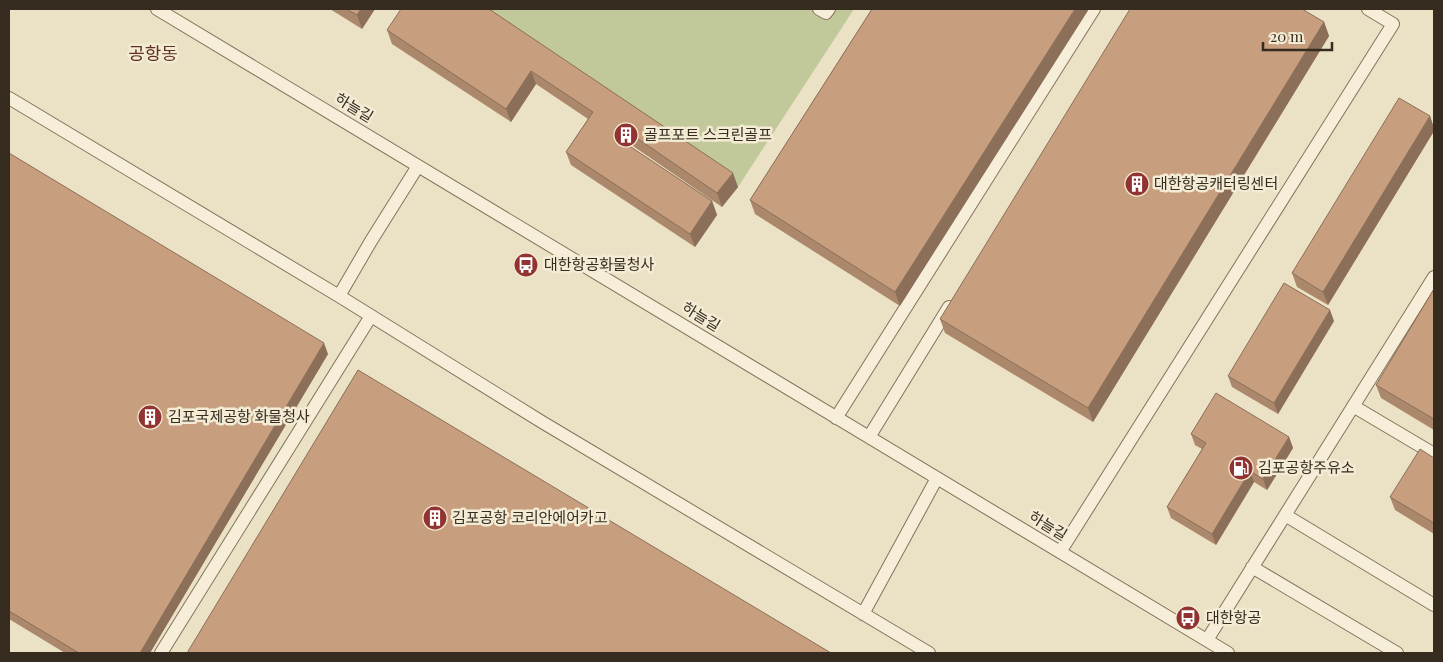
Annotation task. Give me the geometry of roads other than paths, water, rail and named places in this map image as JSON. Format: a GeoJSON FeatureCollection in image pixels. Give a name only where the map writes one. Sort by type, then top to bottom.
{"type":"FeatureCollection","features":[{"type":"Feature","properties":{"kind":"lane"},"geometry":{"type":"LineString","coordinates":[[819,9],[826,13],[829,9]]}},
{"type":"Feature","properties":{"kind":"lane"},"geometry":{"type":"LineString","coordinates":[[836,418],[1094,9]]}},
{"type":"Feature","properties":{"kind":"lane"},"geometry":{"type":"LineString","coordinates":[[1060,552],[1394,24],[1368,9]]}},
{"type":"Feature","properties":{"kind":"lane","name":"하늘길"},"geometry":{"type":"LineString","coordinates":[[160,10],[1228,653]]}},
{"type":"Feature","properties":{"kind":"lane"},"geometry":{"type":"LineString","coordinates":[[9,98],[372,316],[542,422],[928,653]]}},
{"type":"Feature","properties":{"kind":"lane"},"geometry":{"type":"LineString","coordinates":[[339,296],[370,241],[418,166]]}},
{"type":"Feature","properties":{"kind":"lane"},"geometry":{"type":"LineString","coordinates":[[1206,640],[1434,276]]}},
{"type":"Feature","properties":{"kind":"lane"},"geometry":{"type":"LineString","coordinates":[[869,437],[953,300]]}},
{"type":"Feature","properties":{"kind":"lane"},"geometry":{"type":"LineString","coordinates":[[161,653],[372,316]]}},
{"type":"Feature","properties":{"kind":"lane"},"geometry":{"type":"LineString","coordinates":[[1353,406],[1434,454]]}},
{"type":"Feature","properties":{"kind":"lane"},"geometry":{"type":"LineString","coordinates":[[863,614],[937,478]]}},
{"type":"Feature","properties":{"kind":"lane"},"geometry":{"type":"LineString","coordinates":[[1285,515],[1434,605]]}},
{"type":"Feature","properties":{"kind":"lane"},"geometry":{"type":"LineString","coordinates":[[1252,567],[1397,653]]}},
{"type":"Feature","properties":{"kind":"place","name":"골프포트 스크린골프"},"geometry":{"type":"Point","coordinates":[626,135]}},
{"type":"Feature","properties":{"kind":"place","name":"대한항공캐터링센터"},"geometry":{"type":"Point","coordinates":[1137,184]}},
{"type":"Feature","properties":{"kind":"place","name":"대한항공화물청사"},"geometry":{"type":"Point","coordinates":[526,265]}},
{"type":"Feature","properties":{"kind":"place","name":"김포국제공항 화물청사"},"geometry":{"type":"Point","coordinates":[150,417]}},
{"type":"Feature","properties":{"kind":"place","name":"김포공항주유소"},"geometry":{"type":"Point","coordinates":[1241,468]}},
{"type":"Feature","properties":{"kind":"place","name":"김포공항 코리안에어카고"},"geometry":{"type":"Point","coordinates":[435,518]}},
{"type":"Feature","properties":{"kind":"place","name":"대한항공"},"geometry":{"type":"Point","coordinates":[1188,618]}},
{"type":"Feature","properties":{"kind":"district","name":"공항동"},"geometry":{"type":"Point","coordinates":[153,54]}}]}
